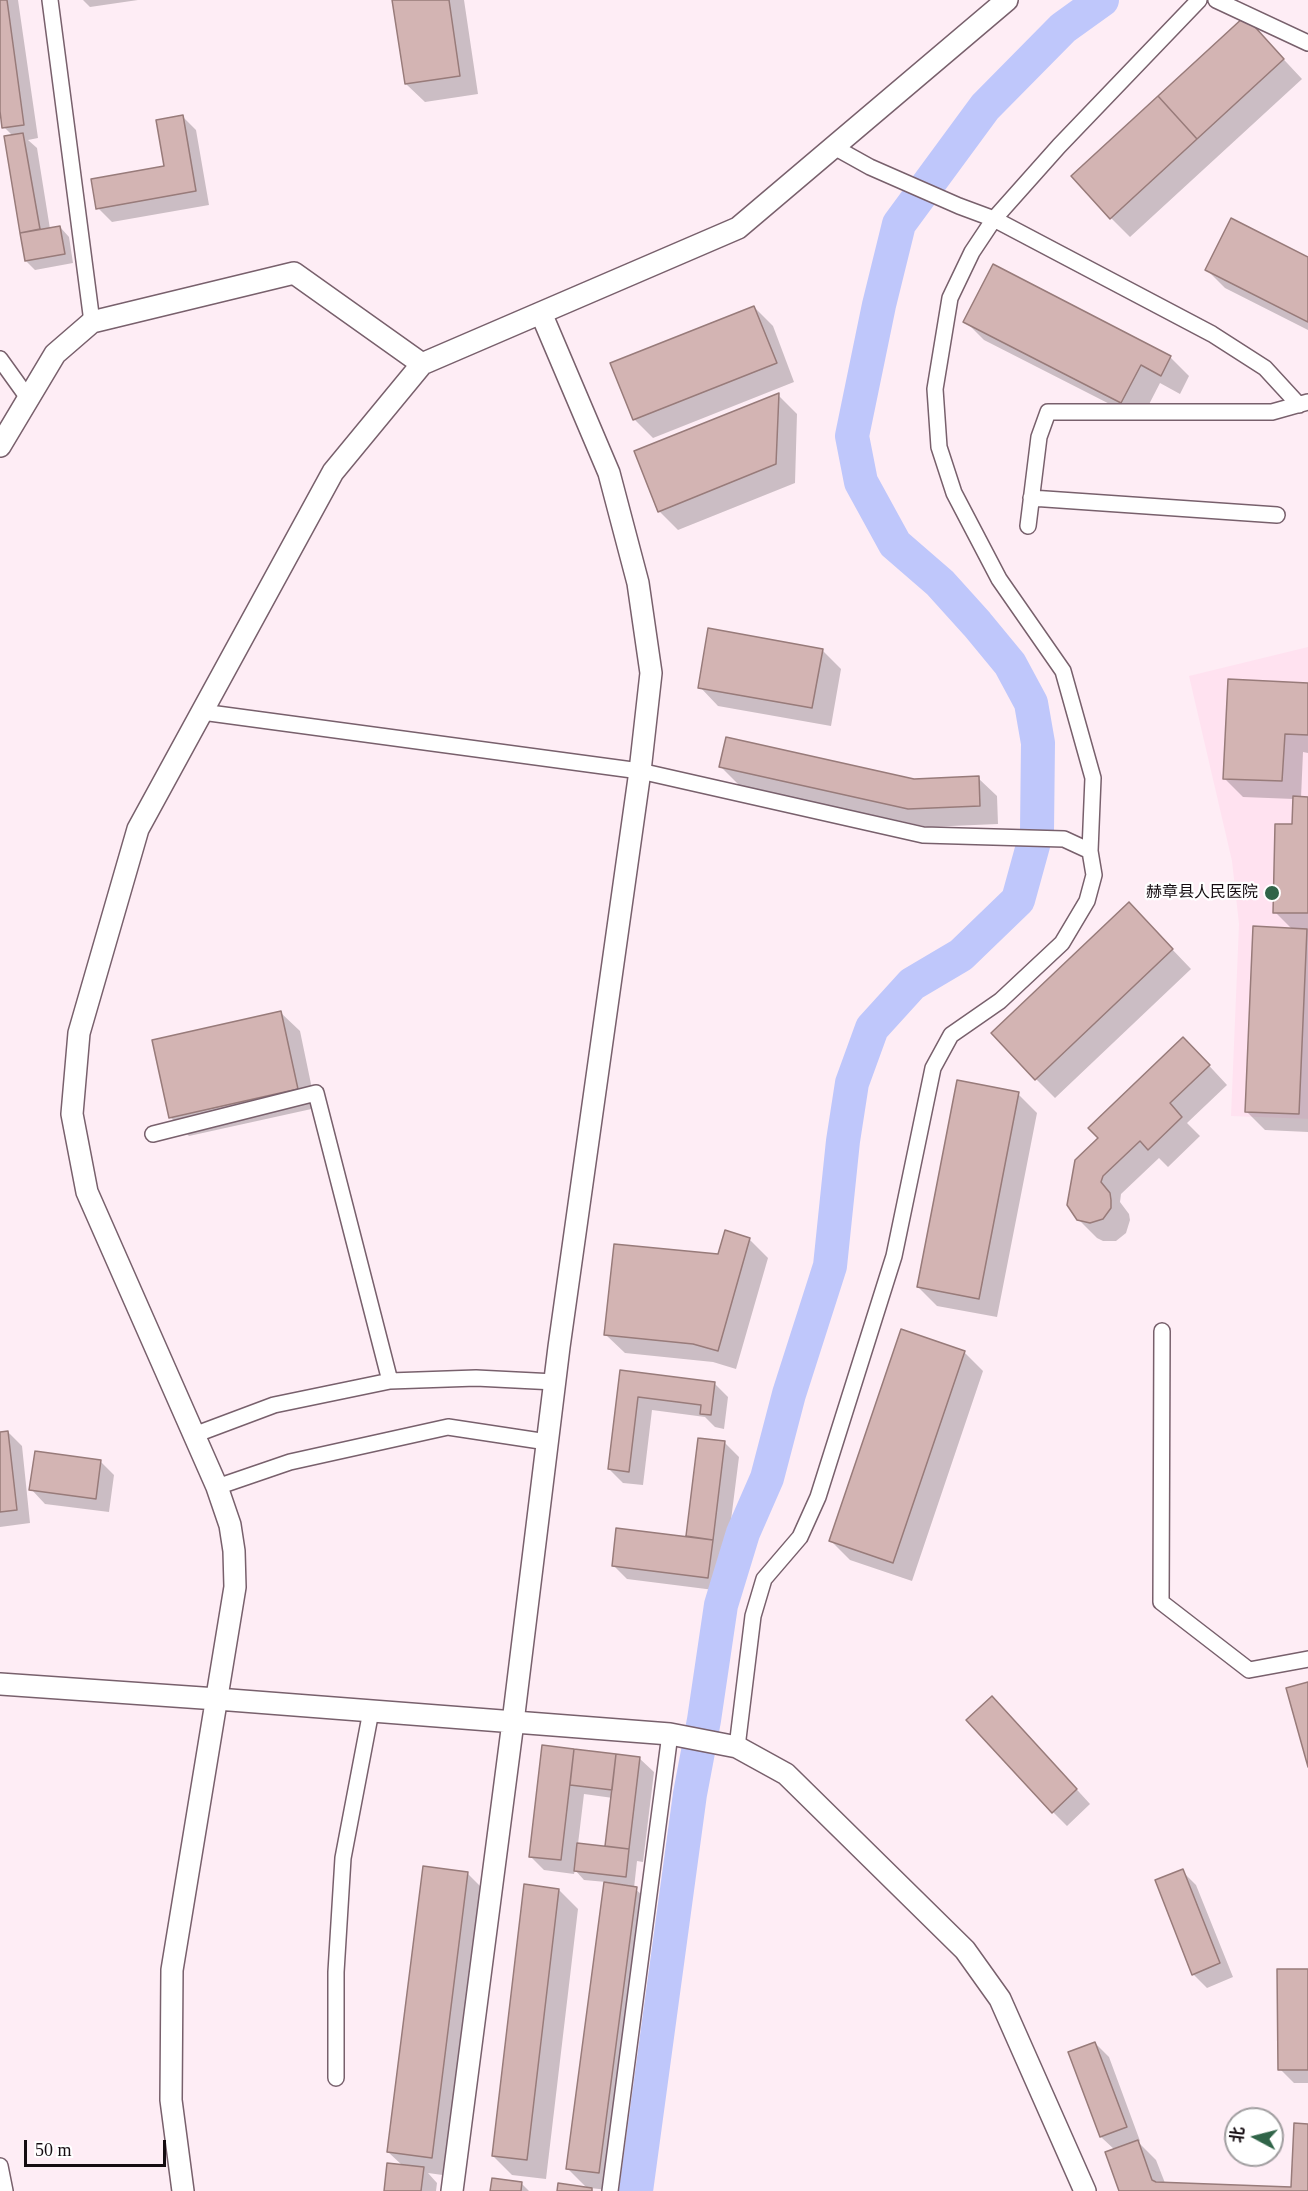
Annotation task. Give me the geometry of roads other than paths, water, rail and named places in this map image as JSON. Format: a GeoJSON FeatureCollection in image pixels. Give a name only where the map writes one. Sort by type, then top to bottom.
{"type":"FeatureCollection","features":[{"type":"Feature","properties":{"kind":"main road"},"geometry":{"type":"LineString","coordinates":[[183,2191],[171,2100],[172,1970],[235,1587],[234,1551],[230,1526],[217,1487],[87,1192],[72,1114],[79,1033],[138,829],[333,472],[422,364],[738,228],[1008,0]]}},
{"type":"Feature","properties":{"kind":"main road"},"geometry":{"type":"LineString","coordinates":[[0,446],[55,354],[92,321],[294,273],[422,364]]}},
{"type":"Feature","properties":{"kind":"main road"},"geometry":{"type":"LineString","coordinates":[[452,2191],[555,1382],[640,771],[651,673],[638,583],[609,473],[542,313]]}},
{"type":"Feature","properties":{"kind":"main road"},"geometry":{"type":"LineString","coordinates":[[0,1684],[217,1698],[675,1735],[737,1747],[786,1774],[965,1950],[1000,1999],[1084,2191]]}},
{"type":"Feature","properties":{"kind":"street"},"geometry":{"type":"LineString","coordinates":[[50,0],[92,321]]}},
{"type":"Feature","properties":{"kind":"street"},"geometry":{"type":"LineString","coordinates":[[737,1747],[753,1616],[764,1579],[800,1537],[818,1497],[894,1256],[933,1068],[951,1035],[1000,1001],[1062,943],[1087,901],[1094,874],[1090,851],[1093,778],[1063,671],[999,579],[954,493],[939,447],[934,389],[950,298],[972,252],[994,219],[1059,146],[1200,0]]}},
{"type":"Feature","properties":{"kind":"street"},"geometry":{"type":"LineString","coordinates":[[1216,0],[1308,43]]}},
{"type":"Feature","properties":{"kind":"street"},"geometry":{"type":"LineString","coordinates":[[834,147],[870,167],[958,206],[994,219],[1212,334],[1265,368],[1304,403]]}},
{"type":"Feature","properties":{"kind":"street"},"geometry":{"type":"LineString","coordinates":[[0,359],[28,398]]}},
{"type":"Feature","properties":{"kind":"street"},"geometry":{"type":"LineString","coordinates":[[1028,526],[1039,437],[1048,412],[1272,412],[1304,403]]}},
{"type":"Feature","properties":{"kind":"street"},"geometry":{"type":"LineString","coordinates":[[1031,498],[1277,515]]}},
{"type":"Feature","properties":{"kind":"street"},"geometry":{"type":"LineString","coordinates":[[201,712],[640,771],[923,835],[1064,839],[1090,851]]}},
{"type":"Feature","properties":{"kind":"street"},"geometry":{"type":"LineString","coordinates":[[153,1134],[316,1093],[390,1381]]}},
{"type":"Feature","properties":{"kind":"street"},"geometry":{"type":"LineString","coordinates":[[1162,1331],[1161,1602],[1249,1670],[1308,1659]]}},
{"type":"Feature","properties":{"kind":"street"},"geometry":{"type":"LineString","coordinates":[[194,1435],[274,1405],[390,1381],[476,1378],[555,1382]]}},
{"type":"Feature","properties":{"kind":"street"},"geometry":{"type":"LineString","coordinates":[[217,1487],[290,1462],[448,1427],[548,1442]]}},
{"type":"Feature","properties":{"kind":"street"},"geometry":{"type":"LineString","coordinates":[[336,2078],[336,1972],[343,1858],[371,1711]]}},
{"type":"Feature","properties":{"kind":"street"},"geometry":{"type":"LineString","coordinates":[[610,2191],[675,1735]]}},
{"type":"Feature","properties":{"kind":"street"},"geometry":{"type":"LineString","coordinates":[[0,2166],[5,2191]]}},
{"type":"Feature","properties":{"kind":"waterway"},"geometry":{"type":"LineString","coordinates":[[636,2191],[690,1794],[704,1720],[721,1605],[743,1533],[767,1478],[789,1394],[830,1266],[843,1141],[852,1083],[872,1028],[912,984],[961,955],[1018,900],[1037,831],[1038,743],[1031,703],[1010,664],[977,624],[940,583],[895,544],[861,482],[852,436],[879,305],[899,224],[985,107],[1063,28],[1102,0]]}},
{"type":"Feature","properties":{"kind":"place","name":"赫章县人民医院"},"geometry":{"type":"Point","coordinates":[1272,893]}}]}
